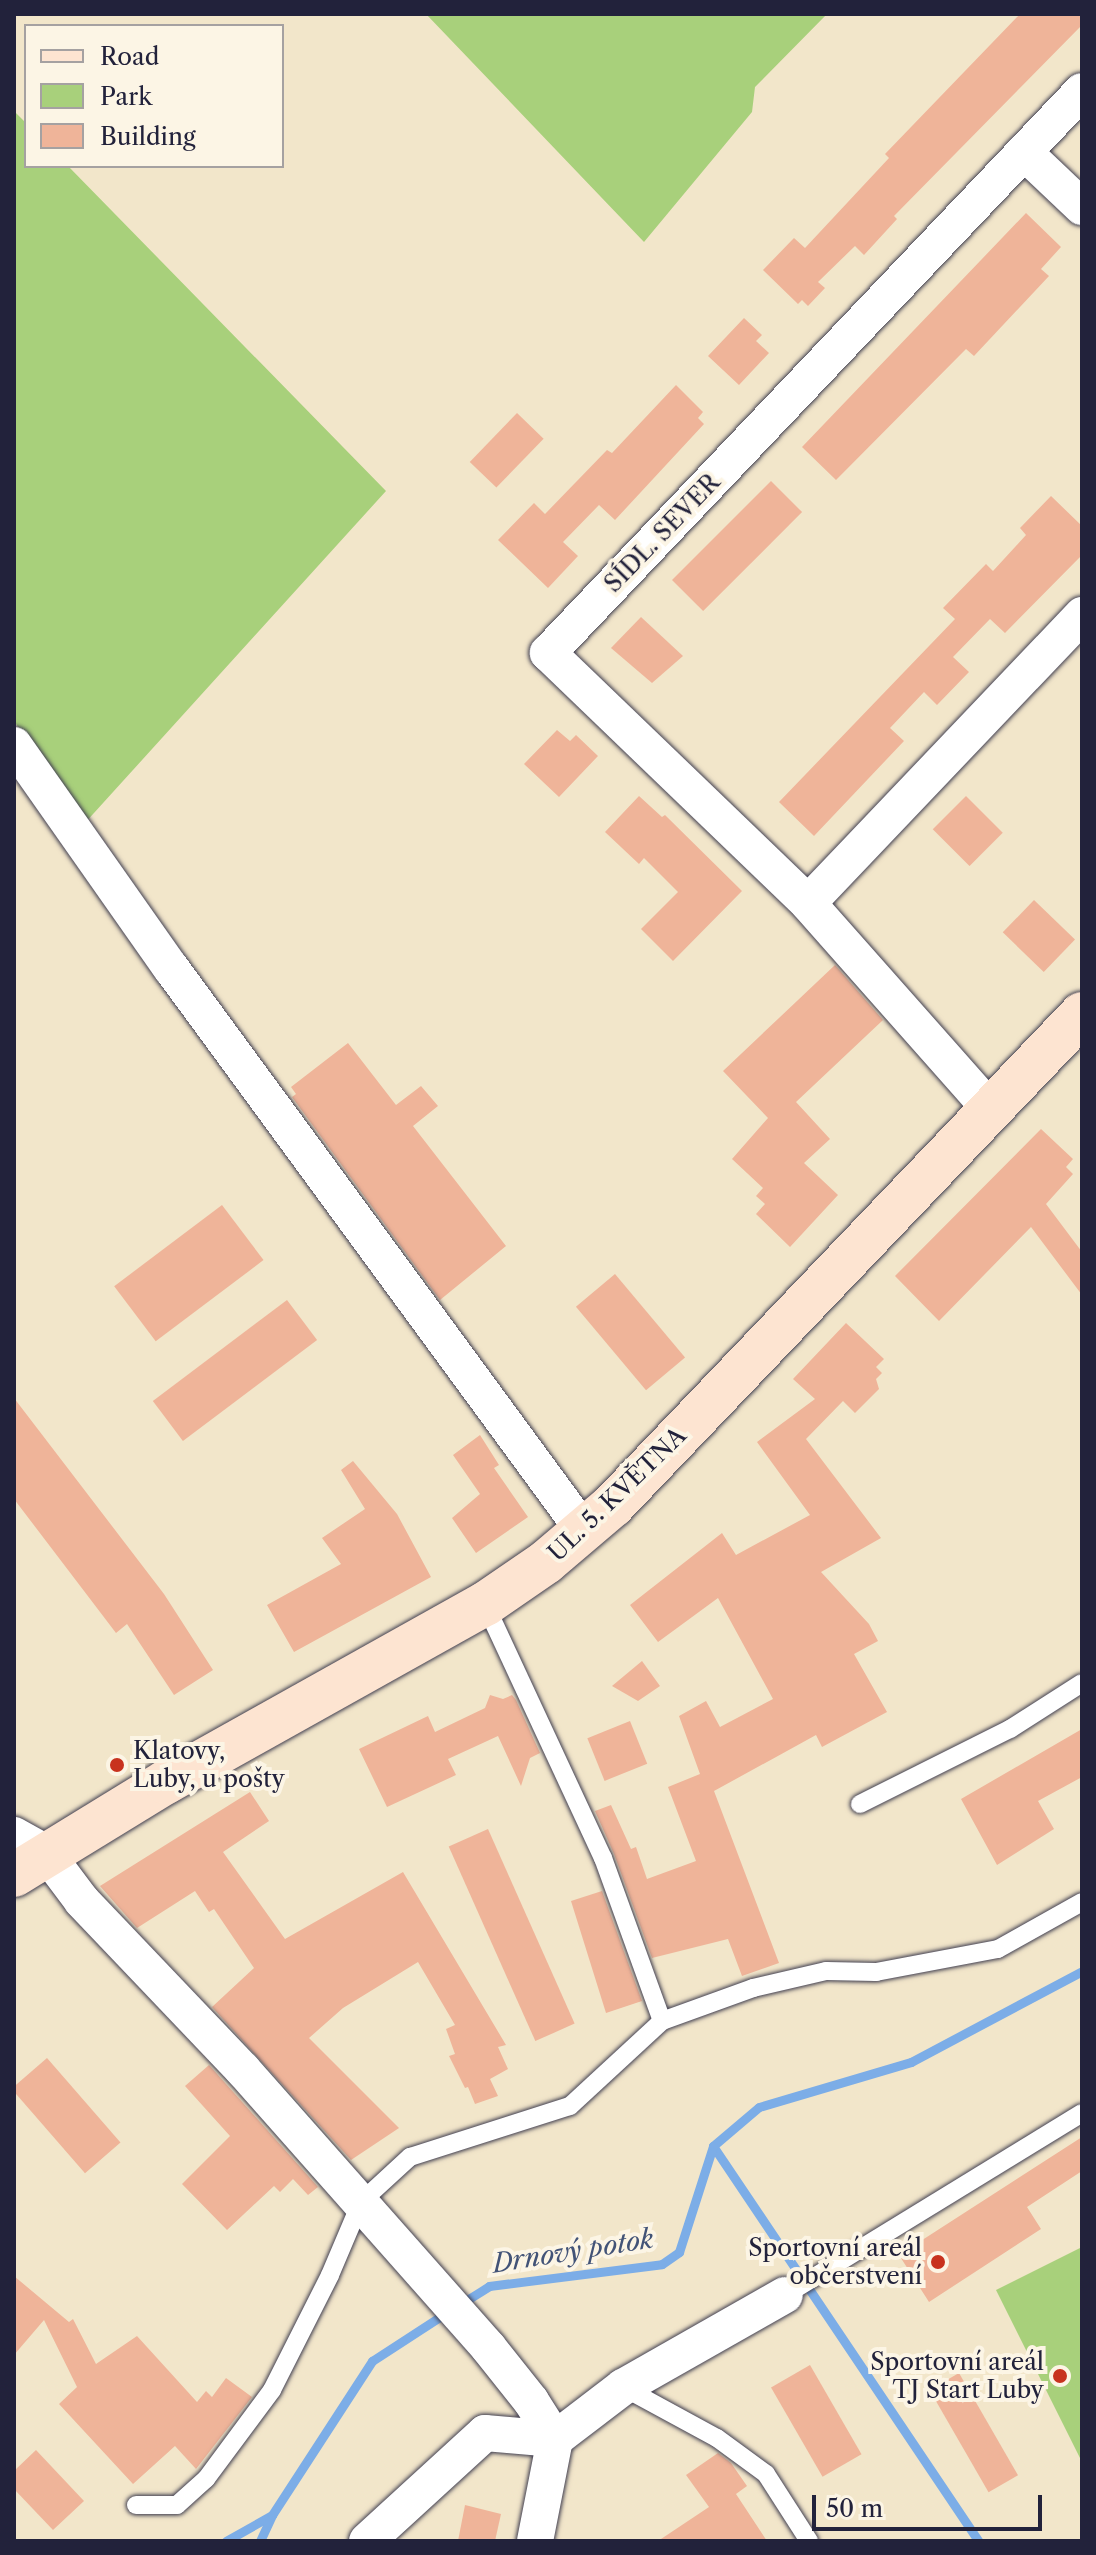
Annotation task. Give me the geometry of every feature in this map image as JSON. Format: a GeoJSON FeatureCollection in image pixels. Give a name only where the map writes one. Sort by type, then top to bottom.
{"type":"FeatureCollection","features":[{"type":"Feature","properties":{"kind":"street","name":"SÍDL. SEVER"},"geometry":{"type":"LineString","coordinates":[[990,1109],[808,903],[548,653],[1082,91]]}},
{"type":"Feature","properties":{"kind":"street"},"geometry":{"type":"LineString","coordinates":[[1024,152],[1082,207]]}},
{"type":"Feature","properties":{"kind":"street"},"geometry":{"type":"LineString","coordinates":[[808,903],[1082,615]]}},
{"type":"Feature","properties":{"kind":"street"},"geometry":{"type":"LineString","coordinates":[[14,745],[171,968],[584,1531]]}},
{"type":"Feature","properties":{"kind":"street","name":"UL. 5. KVĚTNA"},"geometry":{"type":"LineString","coordinates":[[25,1854],[166,1782],[485,1604],[584,1531],[990,1109],[1077,1030]]}},
{"type":"Feature","properties":{"kind":"street"},"geometry":{"type":"LineString","coordinates":[[25,1854],[82,1901],[243,2070],[488,2347],[531,2401],[555,2439]]}},
{"type":"Feature","properties":{"kind":"street"},"geometry":{"type":"LineString","coordinates":[[535,2541],[555,2439],[623,2387],[800,2286]]}},
{"type":"Feature","properties":{"kind":"street"},"geometry":{"type":"LineString","coordinates":[[367,2541],[485,2433],[555,2439]]}},
{"type":"Feature","properties":{"kind":"lane"},"geometry":{"type":"LineString","coordinates":[[485,1604],[603,1858],[662,2021]]}},
{"type":"Feature","properties":{"kind":"lane"},"geometry":{"type":"LineString","coordinates":[[860,1804],[1010,1729],[1082,1683]]}},
{"type":"Feature","properties":{"kind":"lane"},"geometry":{"type":"LineString","coordinates":[[136,2505],[177,2505],[206,2479],[243,2430],[293,2352],[361,2202],[410,2157],[570,2106],[662,2021],[753,1988],[826,1971],[876,1972],[998,1949],[1082,1902]]}},
{"type":"Feature","properties":{"kind":"lane"},"geometry":{"type":"LineString","coordinates":[[800,2286],[1082,2113]]}},
{"type":"Feature","properties":{"kind":"lane"},"geometry":{"type":"LineString","coordinates":[[623,2387],[717,2438],[766,2474],[809,2541]]}},
{"type":"Feature","properties":{"kind":"green space"},"geometry":{"type":"Polygon","coordinates":[[[426,14],[827,14],[755,87],[752,112],[644,242],[426,14]]]}},
{"type":"Feature","properties":{"kind":"green space"},"geometry":{"type":"Polygon","coordinates":[[[14,111],[24,121],[24,168],[70,168],[386,491],[84,824],[14,721],[14,111]]]}},
{"type":"Feature","properties":{"kind":"green space","name":"Sportovní areál TJ Start Luby"},"geometry":{"type":"Polygon","coordinates":[[[1082,2247],[1082,2462],[996,2290],[1082,2247]]]}},
{"type":"Feature","properties":{"kind":"building"},"geometry":{"type":"Polygon","coordinates":[[[1020,14],[1082,14],[1082,25],[894,216],[897,219],[864,255],[855,246],[818,282],[825,288],[808,306],[802,300],[798,304],[763,270],[794,238],[805,248],[889,158],[885,154],[1020,14]]]}},
{"type":"Feature","properties":{"kind":"building"},"geometry":{"type":"Polygon","coordinates":[[[1026,213],[1061,247],[1041,269],[1049,276],[974,356],[966,349],[836,480],[802,447],[1026,213]]]}},
{"type":"Feature","properties":{"kind":"building"},"geometry":{"type":"Polygon","coordinates":[[[744,318],[762,335],[756,341],[769,353],[739,385],[708,356],[744,318]]]}},
{"type":"Feature","properties":{"kind":"building"},"geometry":{"type":"Polygon","coordinates":[[[676,385],[703,412],[698,418],[704,424],[615,520],[599,505],[563,542],[578,556],[548,588],[498,540],[534,503],[545,514],[607,450],[612,453],[676,385]]]}},
{"type":"Feature","properties":{"kind":"building"},"geometry":{"type":"Polygon","coordinates":[[[517,413],[544,439],[496,488],[470,462],[517,413]]]}},
{"type":"Feature","properties":{"kind":"building"},"geometry":{"type":"Polygon","coordinates":[[[771,481],[802,512],[703,611],[672,580],[771,481]]]}},
{"type":"Feature","properties":{"kind":"building"},"geometry":{"type":"Polygon","coordinates":[[[1051,496],[1082,526],[1082,555],[1005,633],[990,619],[953,657],[969,672],[937,705],[924,692],[890,728],[904,741],[814,836],[779,802],[955,619],[943,608],[986,564],[993,571],[1026,535],[1020,528],[1051,496]]]}},
{"type":"Feature","properties":{"kind":"building"},"geometry":{"type":"Polygon","coordinates":[[[641,617],[683,656],[652,683],[611,648],[641,617]]]}},
{"type":"Feature","properties":{"kind":"building"},"geometry":{"type":"Polygon","coordinates":[[[557,730],[570,741],[576,735],[598,756],[559,797],[524,764],[557,730]]]}},
{"type":"Feature","properties":{"kind":"building"},"geometry":{"type":"Polygon","coordinates":[[[639,796],[662,817],[665,815],[742,891],[673,961],[641,929],[678,892],[644,858],[639,864],[605,832],[639,796]]]}},
{"type":"Feature","properties":{"kind":"building"},"geometry":{"type":"Polygon","coordinates":[[[966,796],[1003,833],[970,866],[933,829],[966,796]]]}},
{"type":"Feature","properties":{"kind":"building"},"geometry":{"type":"Polygon","coordinates":[[[1034,900],[1075,940],[1044,972],[1003,932],[1034,900]]]}},
{"type":"Feature","properties":{"kind":"building"},"geometry":{"type":"Polygon","coordinates":[[[835,965],[883,1020],[796,1102],[830,1139],[804,1163],[838,1195],[790,1247],[756,1214],[765,1204],[756,1196],[763,1188],[732,1159],[768,1118],[723,1071],[835,965]]]}},
{"type":"Feature","properties":{"kind":"building"},"geometry":{"type":"Polygon","coordinates":[[[348,1043],[396,1105],[421,1086],[438,1106],[413,1126],[506,1246],[440,1300],[292,1097],[296,1094],[291,1087],[348,1043]]]}},
{"type":"Feature","properties":{"kind":"building"},"geometry":{"type":"Polygon","coordinates":[[[1041,1129],[1073,1159],[1066,1167],[1073,1174],[1046,1204],[1082,1252],[1082,1295],[1031,1227],[939,1321],[895,1276],[1041,1129]]]}},
{"type":"Feature","properties":{"kind":"building"},"geometry":{"type":"Polygon","coordinates":[[[222,1205],[264,1260],[156,1341],[114,1286],[222,1205]]]}},
{"type":"Feature","properties":{"kind":"building"},"geometry":{"type":"Polygon","coordinates":[[[615,1274],[685,1357],[646,1390],[576,1307],[615,1274]]]}},
{"type":"Feature","properties":{"kind":"building"},"geometry":{"type":"Polygon","coordinates":[[[287,1300],[317,1340],[183,1441],[153,1401],[287,1300]]]}},
{"type":"Feature","properties":{"kind":"building"},"geometry":{"type":"Polygon","coordinates":[[[846,1323],[884,1359],[876,1367],[882,1373],[876,1379],[879,1389],[855,1413],[843,1401],[806,1439],[881,1538],[821,1572],[869,1624],[878,1641],[854,1654],[887,1712],[822,1747],[816,1735],[714,1791],[779,1963],[742,1976],[728,1939],[652,1958],[595,1811],[611,1805],[631,1849],[636,1847],[647,1879],[696,1861],[668,1787],[700,1774],[679,1716],[706,1701],[720,1727],[773,1699],[718,1598],[658,1642],[630,1605],[722,1533],[736,1555],[810,1515],[757,1442],[815,1399],[793,1379],[846,1323]]]}},
{"type":"Feature","properties":{"kind":"building"},"geometry":{"type":"Polygon","coordinates":[[[14,1398],[164,1594],[213,1670],[174,1695],[127,1624],[116,1633],[14,1499],[14,1398]]]}},
{"type":"Feature","properties":{"kind":"building"},"geometry":{"type":"Polygon","coordinates":[[[480,1435],[499,1465],[494,1468],[528,1517],[476,1553],[452,1518],[480,1494],[453,1455],[480,1435]]]}},
{"type":"Feature","properties":{"kind":"building"},"geometry":{"type":"Polygon","coordinates":[[[353,1461],[397,1514],[431,1577],[294,1652],[267,1605],[341,1564],[322,1538],[365,1509],[341,1470],[353,1461]]]}},
{"type":"Feature","properties":{"kind":"building"},"geometry":{"type":"Polygon","coordinates":[[[642,1661],[660,1686],[638,1701],[612,1686],[642,1661]]]}},
{"type":"Feature","properties":{"kind":"building"},"geometry":{"type":"Polygon","coordinates":[[[490,1695],[503,1699],[512,1695],[540,1753],[530,1758],[521,1786],[498,1736],[448,1759],[456,1775],[387,1807],[359,1749],[428,1716],[435,1732],[485,1708],[490,1695]]]}},
{"type":"Feature","properties":{"kind":"building"},"geometry":{"type":"Polygon","coordinates":[[[630,1721],[647,1764],[605,1781],[587,1738],[630,1721]]]}},
{"type":"Feature","properties":{"kind":"building"},"geometry":{"type":"Polygon","coordinates":[[[1082,1729],[1082,1777],[1038,1801],[1054,1829],[997,1865],[961,1799],[1082,1729]]]}},
{"type":"Feature","properties":{"kind":"building"},"geometry":{"type":"Polygon","coordinates":[[[250,1792],[269,1821],[223,1852],[285,1939],[403,1872],[506,2045],[498,2047],[508,2069],[490,2079],[498,2096],[475,2104],[468,2087],[465,2088],[449,2056],[455,2054],[446,2029],[455,2025],[418,1962],[343,2008],[309,2038],[399,2128],[351,2160],[212,2007],[254,1968],[214,1909],[209,1912],[195,1891],[137,1928],[100,1886],[250,1792]]]}},
{"type":"Feature","properties":{"kind":"building"},"geometry":{"type":"Polygon","coordinates":[[[488,1829],[575,2024],[535,2041],[449,1846],[488,1829]]]}},
{"type":"Feature","properties":{"kind":"building"},"geometry":{"type":"Polygon","coordinates":[[[602,1891],[642,2001],[606,2013],[571,1901],[602,1891]]]}},
{"type":"Feature","properties":{"kind":"building"},"geometry":{"type":"Polygon","coordinates":[[[47,2058],[120,2143],[85,2173],[14,2092],[14,2087],[47,2058]]]}},
{"type":"Feature","properties":{"kind":"building"},"geometry":{"type":"Polygon","coordinates":[[[209,2065],[318,2187],[308,2195],[293,2179],[280,2192],[274,2186],[227,2230],[182,2184],[230,2136],[185,2086],[209,2065]]]}},
{"type":"Feature","properties":{"kind":"building"},"geometry":{"type":"Polygon","coordinates":[[[1082,2137],[1082,2171],[1027,2207],[1041,2229],[929,2302],[899,2255],[1082,2137]]]}},
{"type":"Feature","properties":{"kind":"building"},"geometry":{"type":"Polygon","coordinates":[[[14,2276],[69,2322],[73,2319],[96,2364],[137,2336],[197,2402],[206,2391],[212,2397],[226,2378],[252,2397],[196,2469],[175,2446],[133,2484],[59,2404],[77,2387],[44,2320],[14,2355],[14,2276]]]}},
{"type":"Feature","properties":{"kind":"building"},"geometry":{"type":"Polygon","coordinates":[[[810,2365],[862,2454],[823,2477],[771,2388],[810,2365]]]}},
{"type":"Feature","properties":{"kind":"building"},"geometry":{"type":"Polygon","coordinates":[[[959,2373],[1018,2475],[989,2492],[930,2390],[959,2373]]]}},
{"type":"Feature","properties":{"kind":"building"},"geometry":{"type":"Polygon","coordinates":[[[36,2450],[84,2501],[53,2530],[14,2489],[14,2471],[36,2450]]]}},
{"type":"Feature","properties":{"kind":"building"},"geometry":{"type":"Polygon","coordinates":[[[718,2453],[731,2463],[747,2486],[736,2494],[767,2541],[658,2541],[709,2507],[686,2475],[718,2453]]]}},
{"type":"Feature","properties":{"kind":"building"},"geometry":{"type":"Polygon","coordinates":[[[465,2505],[501,2514],[495,2541],[458,2541],[465,2505]]]}},
{"type":"Feature","properties":{"kind":"waterway","name":"Drnový potok"},"geometry":{"type":"LineString","coordinates":[[459,2305],[489,2286],[662,2264],[679,2252],[713,2146],[759,2107],[911,2062],[1082,1971]]}},
{"type":"Feature","properties":{"kind":"waterway"},"geometry":{"type":"LineString","coordinates":[[713,2146],[978,2541]]}},
{"type":"Feature","properties":{"kind":"waterway","name":"Drnový potok"},"geometry":{"type":"LineString","coordinates":[[260,2541],[272,2515],[372,2361],[446,2313]]}},
{"type":"Feature","properties":{"kind":"waterway"},"geometry":{"type":"LineString","coordinates":[[226,2541],[272,2515]]}},
{"type":"Feature","properties":{"kind":"place","name":"Klatovy, Luby, u pošty"},"geometry":{"type":"Point","coordinates":[117,1765]}},
{"type":"Feature","properties":{"kind":"place","name":"Sportovní areál občerstvení"},"geometry":{"type":"Point","coordinates":[938,2262]}},
{"type":"Feature","properties":{"kind":"place","name":"Sportovní areál TJ Start Luby"},"geometry":{"type":"Point","coordinates":[1060,2376]}}]}
